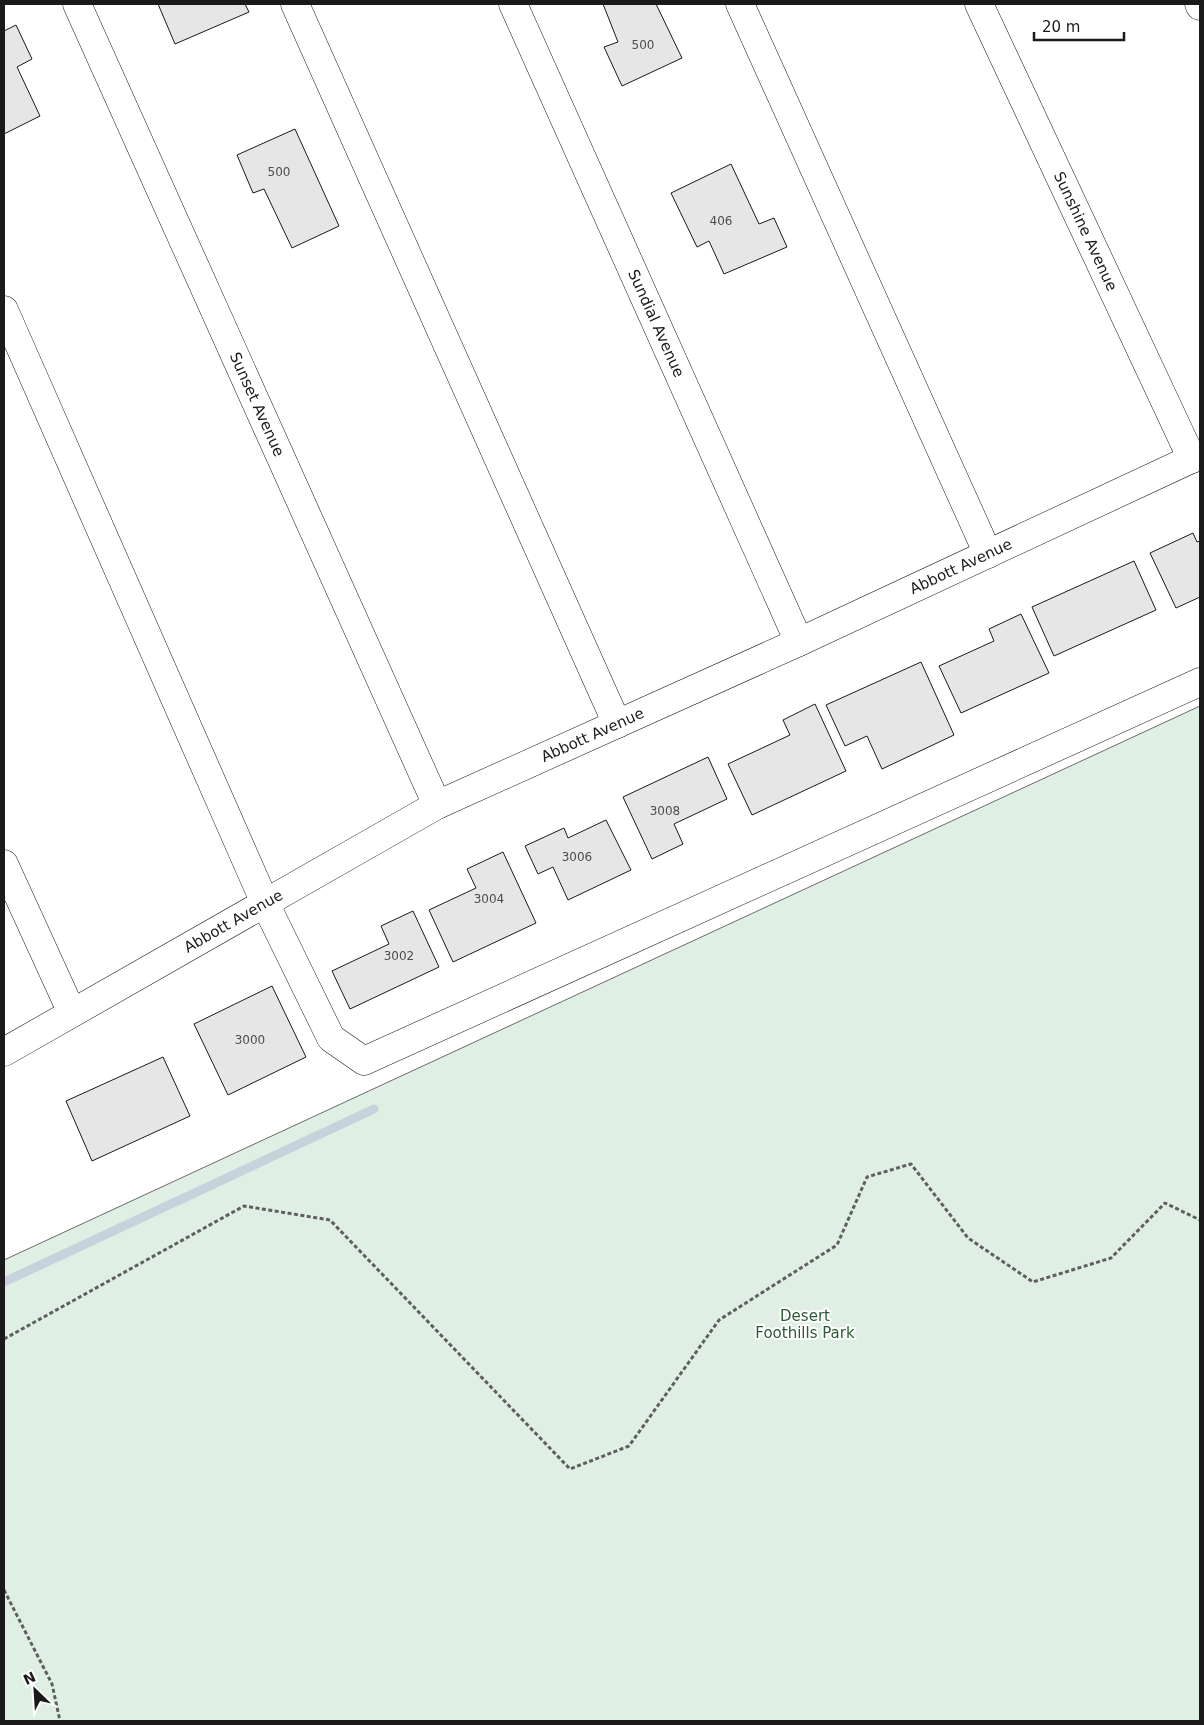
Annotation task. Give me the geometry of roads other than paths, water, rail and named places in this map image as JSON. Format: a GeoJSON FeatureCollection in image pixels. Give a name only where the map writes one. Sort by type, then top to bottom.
{"type":"FeatureCollection","features":[{"type":"Feature","properties":{"kind":"street","name":"Sunset Avenue"},"geometry":{"type":"LineString","coordinates":[[77,4],[437,805]]}},
{"type":"Feature","properties":{"kind":"street"},"geometry":{"type":"LineString","coordinates":[[295,4],[617,724]]}},
{"type":"Feature","properties":{"kind":"street","name":"Sundial Avenue"},"geometry":{"type":"LineString","coordinates":[[513,4],[799,642]]}},
{"type":"Feature","properties":{"kind":"street"},"geometry":{"type":"LineString","coordinates":[[740,4],[988,554]]}},
{"type":"Feature","properties":{"kind":"street","name":"Sunshine Avenue"},"geometry":{"type":"LineString","coordinates":[[979,4],[1196,457]]}},
{"type":"Feature","properties":{"kind":"street"},"geometry":{"type":"LineString","coordinates":[[4,310],[265,903],[331,1038],[364,1061],[1200,682]]}},
{"type":"Feature","properties":{"kind":"street","name":"Abbott Avenue"},"geometry":{"type":"LineString","coordinates":[[4,1052],[437,805],[799,642],[1196,457]]}},
{"type":"Feature","properties":{"kind":"street"},"geometry":{"type":"LineString","coordinates":[[4,864],[72,1013]]}},
{"type":"Feature","properties":{"kind":"waterway"},"geometry":{"type":"LineString","coordinates":[[4,1282],[374,1109]]}},
{"type":"Feature","properties":{"kind":"park label","name":"Desert Foothills Park"},"geometry":{"type":"Point","coordinates":[805,1324]}}]}
